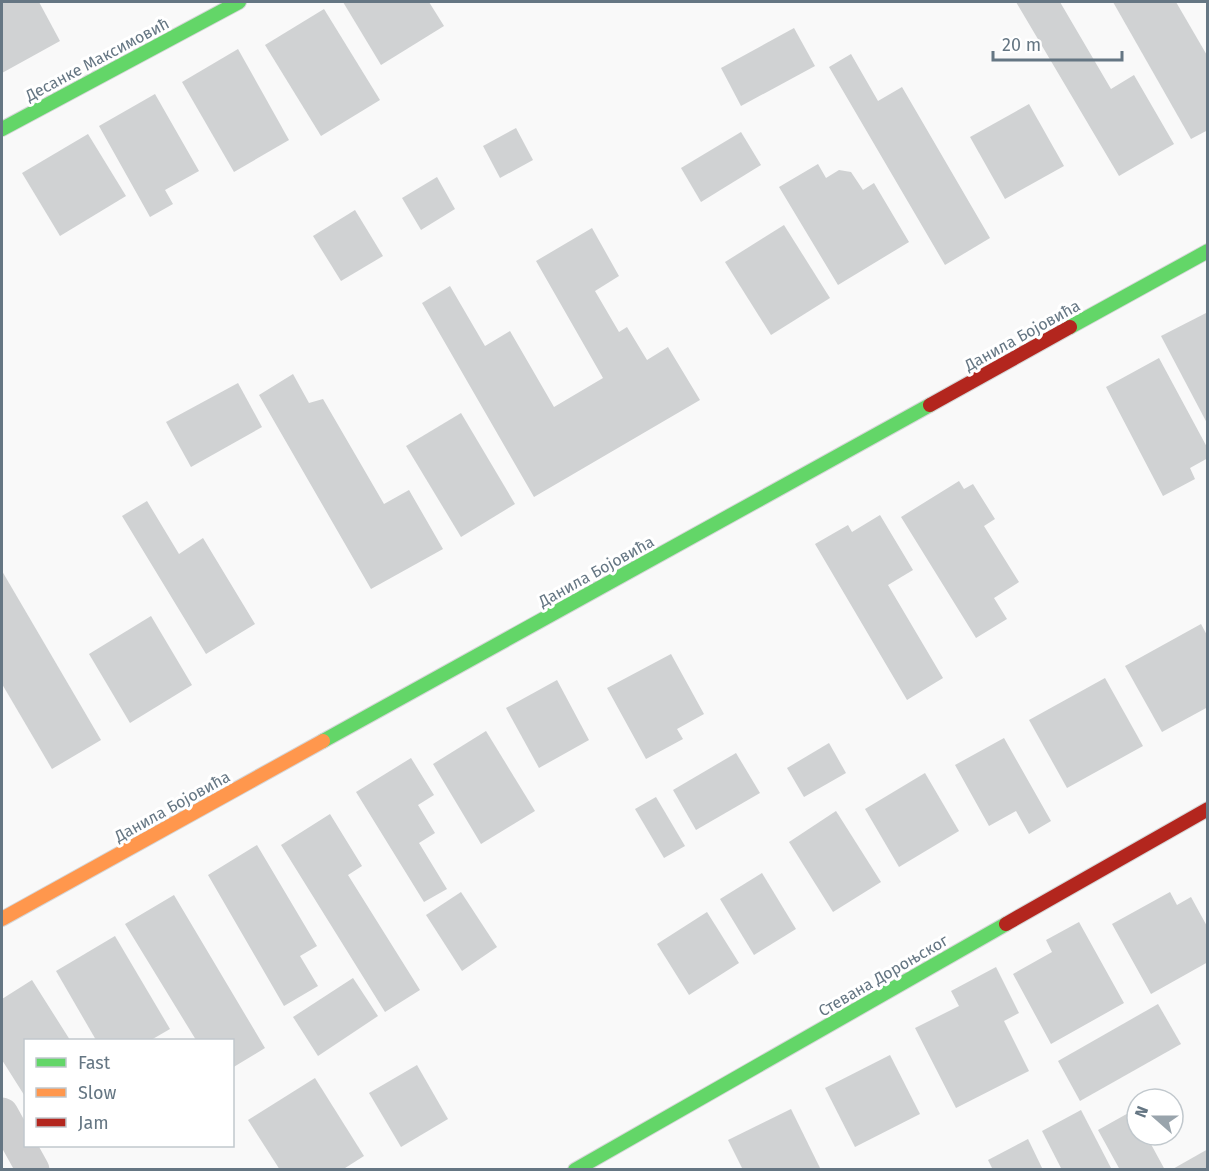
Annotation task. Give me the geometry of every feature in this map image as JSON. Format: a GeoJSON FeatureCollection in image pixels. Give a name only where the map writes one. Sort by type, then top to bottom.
{"type":"FeatureCollection","features":[{"type":"Feature","properties":{"kind":"main road","name":"Десанке Максимовић"},"geometry":{"type":"LineString","coordinates":[[2,129],[239,2]]}},
{"type":"Feature","properties":{"kind":"main road","name":"Данила Бојовића"},"geometry":{"type":"LineString","coordinates":[[2,919],[1208,251]]}},
{"type":"Feature","properties":{"kind":"main road","name":"Стевана Дороњског"},"geometry":{"type":"LineString","coordinates":[[575,1170],[1208,809]]}},
{"type":"Feature","properties":{"kind":"street"},"geometry":{"type":"LineString","coordinates":[[2,1114],[33,1170]]}},
{"type":"Feature","properties":{"kind":"building"},"geometry":{"type":"Polygon","coordinates":[[[2,2],[39,2],[60,41],[2,73],[2,2]]]}},
{"type":"Feature","properties":{"kind":"building"},"geometry":{"type":"Polygon","coordinates":[[[343,2],[429,2],[444,26],[381,65],[343,2]]]}},
{"type":"Feature","properties":{"kind":"building"},"geometry":{"type":"Polygon","coordinates":[[[1016,2],[1060,2],[1111,89],[1134,75],[1174,144],[1119,176],[1016,2]]]}},
{"type":"Feature","properties":{"kind":"building"},"geometry":{"type":"Polygon","coordinates":[[[1113,2],[1176,2],[1208,57],[1208,130],[1191,139],[1113,2]]]}},
{"type":"Feature","properties":{"kind":"building"},"geometry":{"type":"Polygon","coordinates":[[[324,9],[380,100],[321,136],[265,45],[324,9]]]}},
{"type":"Feature","properties":{"kind":"building"},"geometry":{"type":"Polygon","coordinates":[[[794,28],[815,66],[741,106],[721,68],[794,28]]]}},
{"type":"Feature","properties":{"kind":"building"},"geometry":{"type":"Polygon","coordinates":[[[238,49],[289,140],[234,172],[182,82],[238,49]]]}},
{"type":"Feature","properties":{"kind":"building"},"geometry":{"type":"Polygon","coordinates":[[[851,54],[878,101],[902,87],[990,238],[945,265],[829,67],[851,54]]]}},
{"type":"Feature","properties":{"kind":"building"},"geometry":{"type":"Polygon","coordinates":[[[155,94],[199,171],[165,190],[173,204],[150,217],[99,126],[155,94]]]}},
{"type":"Feature","properties":{"kind":"building"},"geometry":{"type":"Polygon","coordinates":[[[1029,104],[1064,166],[1005,199],[970,137],[1029,104]]]}},
{"type":"Feature","properties":{"kind":"building"},"geometry":{"type":"Polygon","coordinates":[[[516,128],[533,160],[500,178],[483,146],[516,128]]]}},
{"type":"Feature","properties":{"kind":"building"},"geometry":{"type":"Polygon","coordinates":[[[741,132],[761,165],[701,202],[681,168],[741,132]]]}},
{"type":"Feature","properties":{"kind":"building"},"geometry":{"type":"Polygon","coordinates":[[[88,134],[126,196],[60,236],[22,173],[88,134]]]}},
{"type":"Feature","properties":{"kind":"building"},"geometry":{"type":"Polygon","coordinates":[[[818,164],[826,178],[839,170],[851,172],[863,190],[874,183],[909,242],[838,285],[779,187],[818,164]]]}},
{"type":"Feature","properties":{"kind":"building"},"geometry":{"type":"Polygon","coordinates":[[[437,177],[455,209],[421,230],[402,198],[437,177]]]}},
{"type":"Feature","properties":{"kind":"building"},"geometry":{"type":"Polygon","coordinates":[[[355,210],[383,256],[341,281],[313,236],[355,210]]]}},
{"type":"Feature","properties":{"kind":"building"},"geometry":{"type":"Polygon","coordinates":[[[784,225],[830,298],[771,335],[725,262],[784,225]]]}},
{"type":"Feature","properties":{"kind":"building"},"geometry":{"type":"Polygon","coordinates":[[[592,228],[619,276],[595,291],[619,332],[627,327],[647,360],[668,347],[700,400],[534,497],[422,303],[450,286],[485,346],[510,331],[554,407],[603,378],[536,261],[592,228]]]}},
{"type":"Feature","properties":{"kind":"building"},"geometry":{"type":"Polygon","coordinates":[[[1208,312],[1208,425],[1161,336],[1208,312]]]}},
{"type":"Feature","properties":{"kind":"building"},"geometry":{"type":"Polygon","coordinates":[[[1159,358],[1208,449],[1208,458],[1190,468],[1195,479],[1163,496],[1106,387],[1159,358]]]}},
{"type":"Feature","properties":{"kind":"building"},"geometry":{"type":"Polygon","coordinates":[[[293,374],[309,403],[323,399],[384,504],[409,490],[443,549],[371,589],[259,395],[293,374]]]}},
{"type":"Feature","properties":{"kind":"building"},"geometry":{"type":"Polygon","coordinates":[[[238,383],[262,427],[191,467],[166,422],[238,383]]]}},
{"type":"Feature","properties":{"kind":"building"},"geometry":{"type":"Polygon","coordinates":[[[461,413],[515,504],[461,537],[406,446],[461,413]]]}},
{"type":"Feature","properties":{"kind":"building"},"geometry":{"type":"Polygon","coordinates":[[[959,481],[964,489],[973,484],[995,519],[984,526],[1019,582],[994,598],[1007,619],[976,638],[901,517],[959,481]]]}},
{"type":"Feature","properties":{"kind":"building"},"geometry":{"type":"Polygon","coordinates":[[[147,501],[179,554],[203,538],[255,624],[206,654],[122,516],[147,501]]]}},
{"type":"Feature","properties":{"kind":"building"},"geometry":{"type":"Polygon","coordinates":[[[880,515],[913,570],[888,585],[943,678],[907,700],[815,544],[848,525],[852,532],[880,515]]]}},
{"type":"Feature","properties":{"kind":"building"},"geometry":{"type":"Polygon","coordinates":[[[2,571],[101,740],[52,769],[2,684],[2,571]]]}},
{"type":"Feature","properties":{"kind":"building"},"geometry":{"type":"Polygon","coordinates":[[[151,616],[192,685],[130,723],[89,654],[151,616]]]}},
{"type":"Feature","properties":{"kind":"building"},"geometry":{"type":"Polygon","coordinates":[[[1201,624],[1208,637],[1208,707],[1162,732],[1125,666],[1201,624]]]}},
{"type":"Feature","properties":{"kind":"building"},"geometry":{"type":"Polygon","coordinates":[[[671,654],[704,714],[677,729],[683,739],[646,759],[607,688],[671,654]]]}},
{"type":"Feature","properties":{"kind":"building"},"geometry":{"type":"Polygon","coordinates":[[[1105,678],[1143,746],[1067,788],[1029,720],[1105,678]]]}},
{"type":"Feature","properties":{"kind":"building"},"geometry":{"type":"Polygon","coordinates":[[[557,680],[589,740],[539,768],[506,708],[557,680]]]}},
{"type":"Feature","properties":{"kind":"building"},"geometry":{"type":"Polygon","coordinates":[[[486,731],[535,811],[481,844],[433,764],[486,731]]]}},
{"type":"Feature","properties":{"kind":"building"},"geometry":{"type":"Polygon","coordinates":[[[1004,738],[1051,821],[1029,834],[1016,811],[989,826],[955,765],[1004,738]]]}},
{"type":"Feature","properties":{"kind":"building"},"geometry":{"type":"Polygon","coordinates":[[[829,743],[846,773],[804,797],[787,768],[829,743]]]}},
{"type":"Feature","properties":{"kind":"building"},"geometry":{"type":"Polygon","coordinates":[[[736,753],[760,793],[696,830],[673,790],[736,753]]]}},
{"type":"Feature","properties":{"kind":"building"},"geometry":{"type":"Polygon","coordinates":[[[411,758],[434,795],[418,805],[435,833],[419,843],[447,889],[424,902],[356,792],[411,758]]]}},
{"type":"Feature","properties":{"kind":"building"},"geometry":{"type":"Polygon","coordinates":[[[925,773],[959,831],[899,867],[865,809],[925,773]]]}},
{"type":"Feature","properties":{"kind":"building"},"geometry":{"type":"Polygon","coordinates":[[[656,797],[685,846],[664,858],[635,809],[656,797]]]}},
{"type":"Feature","properties":{"kind":"building"},"geometry":{"type":"Polygon","coordinates":[[[836,811],[881,882],[833,912],[789,842],[836,811]]]}},
{"type":"Feature","properties":{"kind":"building"},"geometry":{"type":"Polygon","coordinates":[[[330,814],[362,866],[348,875],[420,990],[385,1012],[281,845],[330,814]]]}},
{"type":"Feature","properties":{"kind":"building"},"geometry":{"type":"Polygon","coordinates":[[[257,845],[317,946],[300,956],[318,986],[284,1006],[208,875],[257,845]]]}},
{"type":"Feature","properties":{"kind":"building"},"geometry":{"type":"Polygon","coordinates":[[[762,873],[796,929],[754,955],[720,899],[762,873]]]}},
{"type":"Feature","properties":{"kind":"building"},"geometry":{"type":"Polygon","coordinates":[[[461,892],[497,947],[462,971],[426,915],[461,892]]]}},
{"type":"Feature","properties":{"kind":"building"},"geometry":{"type":"Polygon","coordinates":[[[1170,892],[1177,905],[1191,897],[1208,928],[1208,962],[1151,994],[1112,924],[1170,892]]]}},
{"type":"Feature","properties":{"kind":"building"},"geometry":{"type":"Polygon","coordinates":[[[174,895],[265,1048],[234,1067],[234,1039],[195,1039],[125,924],[174,895]]]}},
{"type":"Feature","properties":{"kind":"building"},"geometry":{"type":"Polygon","coordinates":[[[707,912],[739,963],[689,995],[657,944],[707,912]]]}},
{"type":"Feature","properties":{"kind":"building"},"geometry":{"type":"Polygon","coordinates":[[[1079,922],[1124,1003],[1051,1044],[1013,974],[1052,952],[1046,940],[1079,922]]]}},
{"type":"Feature","properties":{"kind":"building"},"geometry":{"type":"Polygon","coordinates":[[[115,936],[170,1029],[153,1039],[95,1039],[56,971],[115,936]]]}},
{"type":"Feature","properties":{"kind":"building"},"geometry":{"type":"Polygon","coordinates":[[[996,967],[1019,1013],[1004,1021],[1029,1071],[956,1108],[915,1028],[959,1006],[951,991],[996,967]]]}},
{"type":"Feature","properties":{"kind":"building"},"geometry":{"type":"Polygon","coordinates":[[[353,978],[378,1016],[318,1056],[293,1017],[353,978]]]}},
{"type":"Feature","properties":{"kind":"building"},"geometry":{"type":"Polygon","coordinates":[[[32,980],[69,1039],[24,1039],[24,1095],[2,1060],[2,999],[32,980]]]}},
{"type":"Feature","properties":{"kind":"building"},"geometry":{"type":"Polygon","coordinates":[[[1158,1004],[1181,1044],[1080,1101],[1058,1061],[1158,1004]]]}},
{"type":"Feature","properties":{"kind":"building"},"geometry":{"type":"Polygon","coordinates":[[[890,1055],[920,1114],[855,1147],[825,1088],[890,1055]]]}},
{"type":"Feature","properties":{"kind":"building"},"geometry":{"type":"Polygon","coordinates":[[[417,1065],[448,1119],[401,1147],[369,1093],[417,1065]]]}},
{"type":"Feature","properties":{"kind":"building"},"geometry":{"type":"Polygon","coordinates":[[[315,1078],[364,1156],[342,1170],[280,1170],[248,1120],[315,1078]]]}},
{"type":"Feature","properties":{"kind":"building"},"geometry":{"type":"Polygon","coordinates":[[[791,1109],[821,1170],[743,1170],[728,1140],[791,1109]]]}},
{"type":"Feature","properties":{"kind":"building"},"geometry":{"type":"Polygon","coordinates":[[[1081,1110],[1112,1170],[1062,1170],[1042,1131],[1081,1110]]]}},
{"type":"Feature","properties":{"kind":"building"},"geometry":{"type":"Polygon","coordinates":[[[1125,1115],[1125,1147],[1153,1147],[1165,1170],[1120,1170],[1098,1130],[1125,1115]]]}},
{"type":"Feature","properties":{"kind":"building"},"geometry":{"type":"Polygon","coordinates":[[[1028,1139],[1043,1170],[993,1170],[988,1160],[1028,1139]]]}},
{"type":"Feature","properties":{"kind":"building"},"geometry":{"type":"Polygon","coordinates":[[[1208,1149],[1208,1170],[1171,1170],[1208,1149]]]}},
{"type":"Feature","properties":{"kind":"traffic: fast"},"geometry":{"type":"LineString","coordinates":[[2,129],[239,2]]}},
{"type":"Feature","properties":{"kind":"traffic: fast"},"geometry":{"type":"LineString","coordinates":[[1070,327],[1208,251]]}},
{"type":"Feature","properties":{"kind":"traffic: fast"},"geometry":{"type":"LineString","coordinates":[[323,741],[930,405]]}},
{"type":"Feature","properties":{"kind":"traffic: fast"},"geometry":{"type":"LineString","coordinates":[[575,1170],[1006,924]]}},
{"type":"Feature","properties":{"kind":"traffic: slow"},"geometry":{"type":"LineString","coordinates":[[2,919],[323,741]]}},
{"type":"Feature","properties":{"kind":"traffic: jam"},"geometry":{"type":"LineString","coordinates":[[930,405],[1070,327]]}},
{"type":"Feature","properties":{"kind":"traffic: jam"},"geometry":{"type":"LineString","coordinates":[[1006,924],[1208,809]]}}]}
